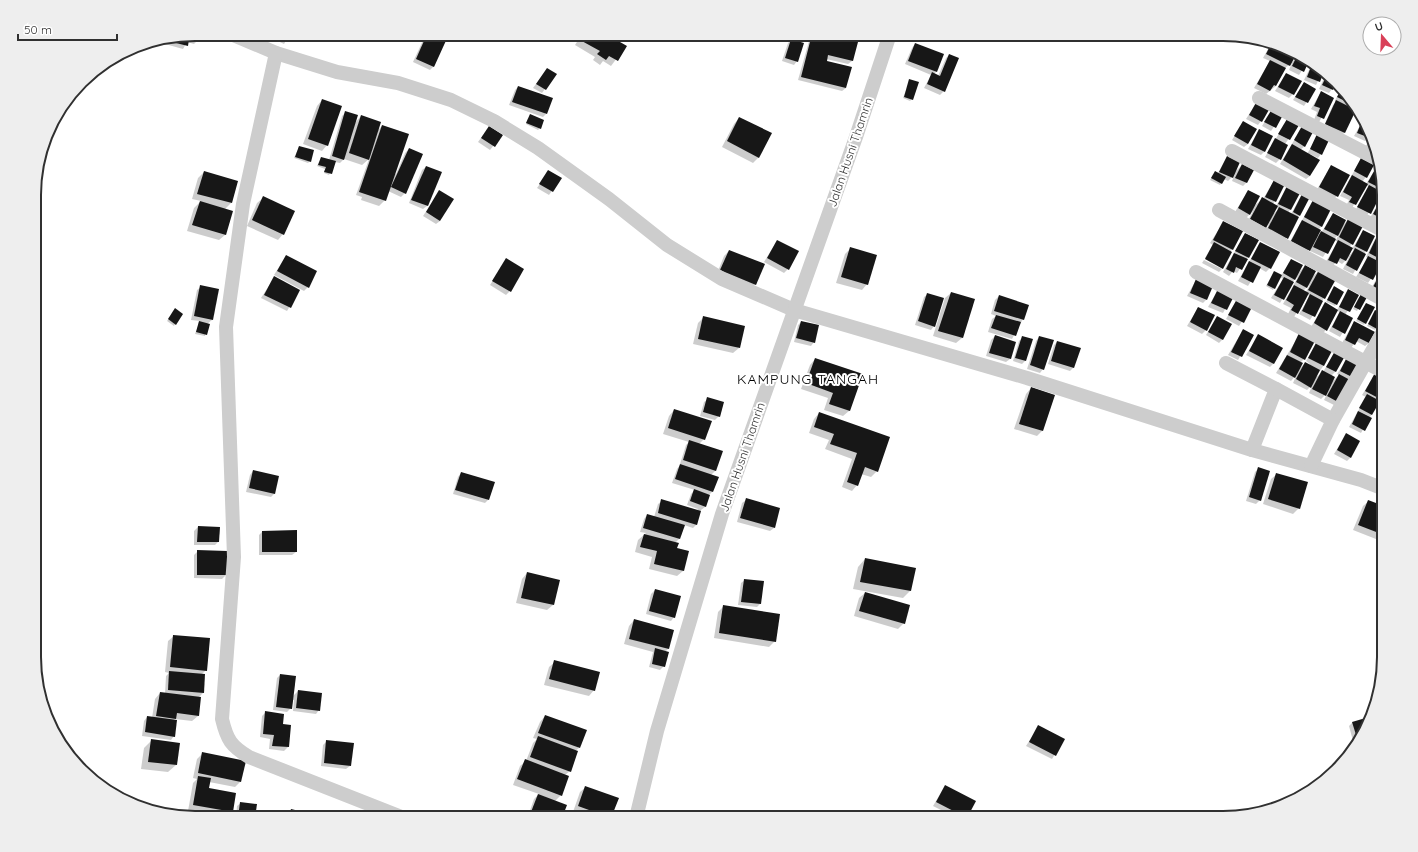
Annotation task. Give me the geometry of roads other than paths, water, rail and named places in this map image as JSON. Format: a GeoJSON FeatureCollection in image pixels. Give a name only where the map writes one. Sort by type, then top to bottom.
{"type":"FeatureCollection","features":[{"type":"Feature","properties":{"kind":"street"},"geometry":{"type":"LineString","coordinates":[[248,41],[276,53],[337,72],[398,83],[451,100],[486,117],[538,148],[609,198],[667,245],[722,279],[794,310],[1019,376],[1252,450],[1311,466],[1377,487]]}},
{"type":"Feature","properties":{"kind":"street","name":"Jalan Husni Thamrin"},"geometry":{"type":"LineString","coordinates":[[638,811],[657,731],[722,514],[888,41]]}},
{"type":"Feature","properties":{"kind":"street"},"geometry":{"type":"LineString","coordinates":[[276,53],[243,204],[226,327],[234,557],[222,719],[226,735],[234,748],[249,757],[386,811]]}},
{"type":"Feature","properties":{"kind":"street"},"geometry":{"type":"LineString","coordinates":[[1259,98],[1372,157]]}},
{"type":"Feature","properties":{"kind":"street"},"geometry":{"type":"LineString","coordinates":[[1232,150],[1377,227]]}},
{"type":"Feature","properties":{"kind":"street"},"geometry":{"type":"LineString","coordinates":[[1219,210],[1377,296]]}},
{"type":"Feature","properties":{"kind":"street"},"geometry":{"type":"LineString","coordinates":[[1196,272],[1365,364],[1377,369]]}},
{"type":"Feature","properties":{"kind":"street"},"geometry":{"type":"LineString","coordinates":[[1311,466],[1333,420],[1377,343]]}},
{"type":"Feature","properties":{"kind":"street"},"geometry":{"type":"LineString","coordinates":[[1226,363],[1276,388],[1333,420]]}},
{"type":"Feature","properties":{"kind":"street"},"geometry":{"type":"LineString","coordinates":[[1252,450],[1276,388]]}},
{"type":"Feature","properties":{"kind":"district","name":"KAMPUNG TANGAH"},"geometry":{"type":"Point","coordinates":[808,379]}}]}
